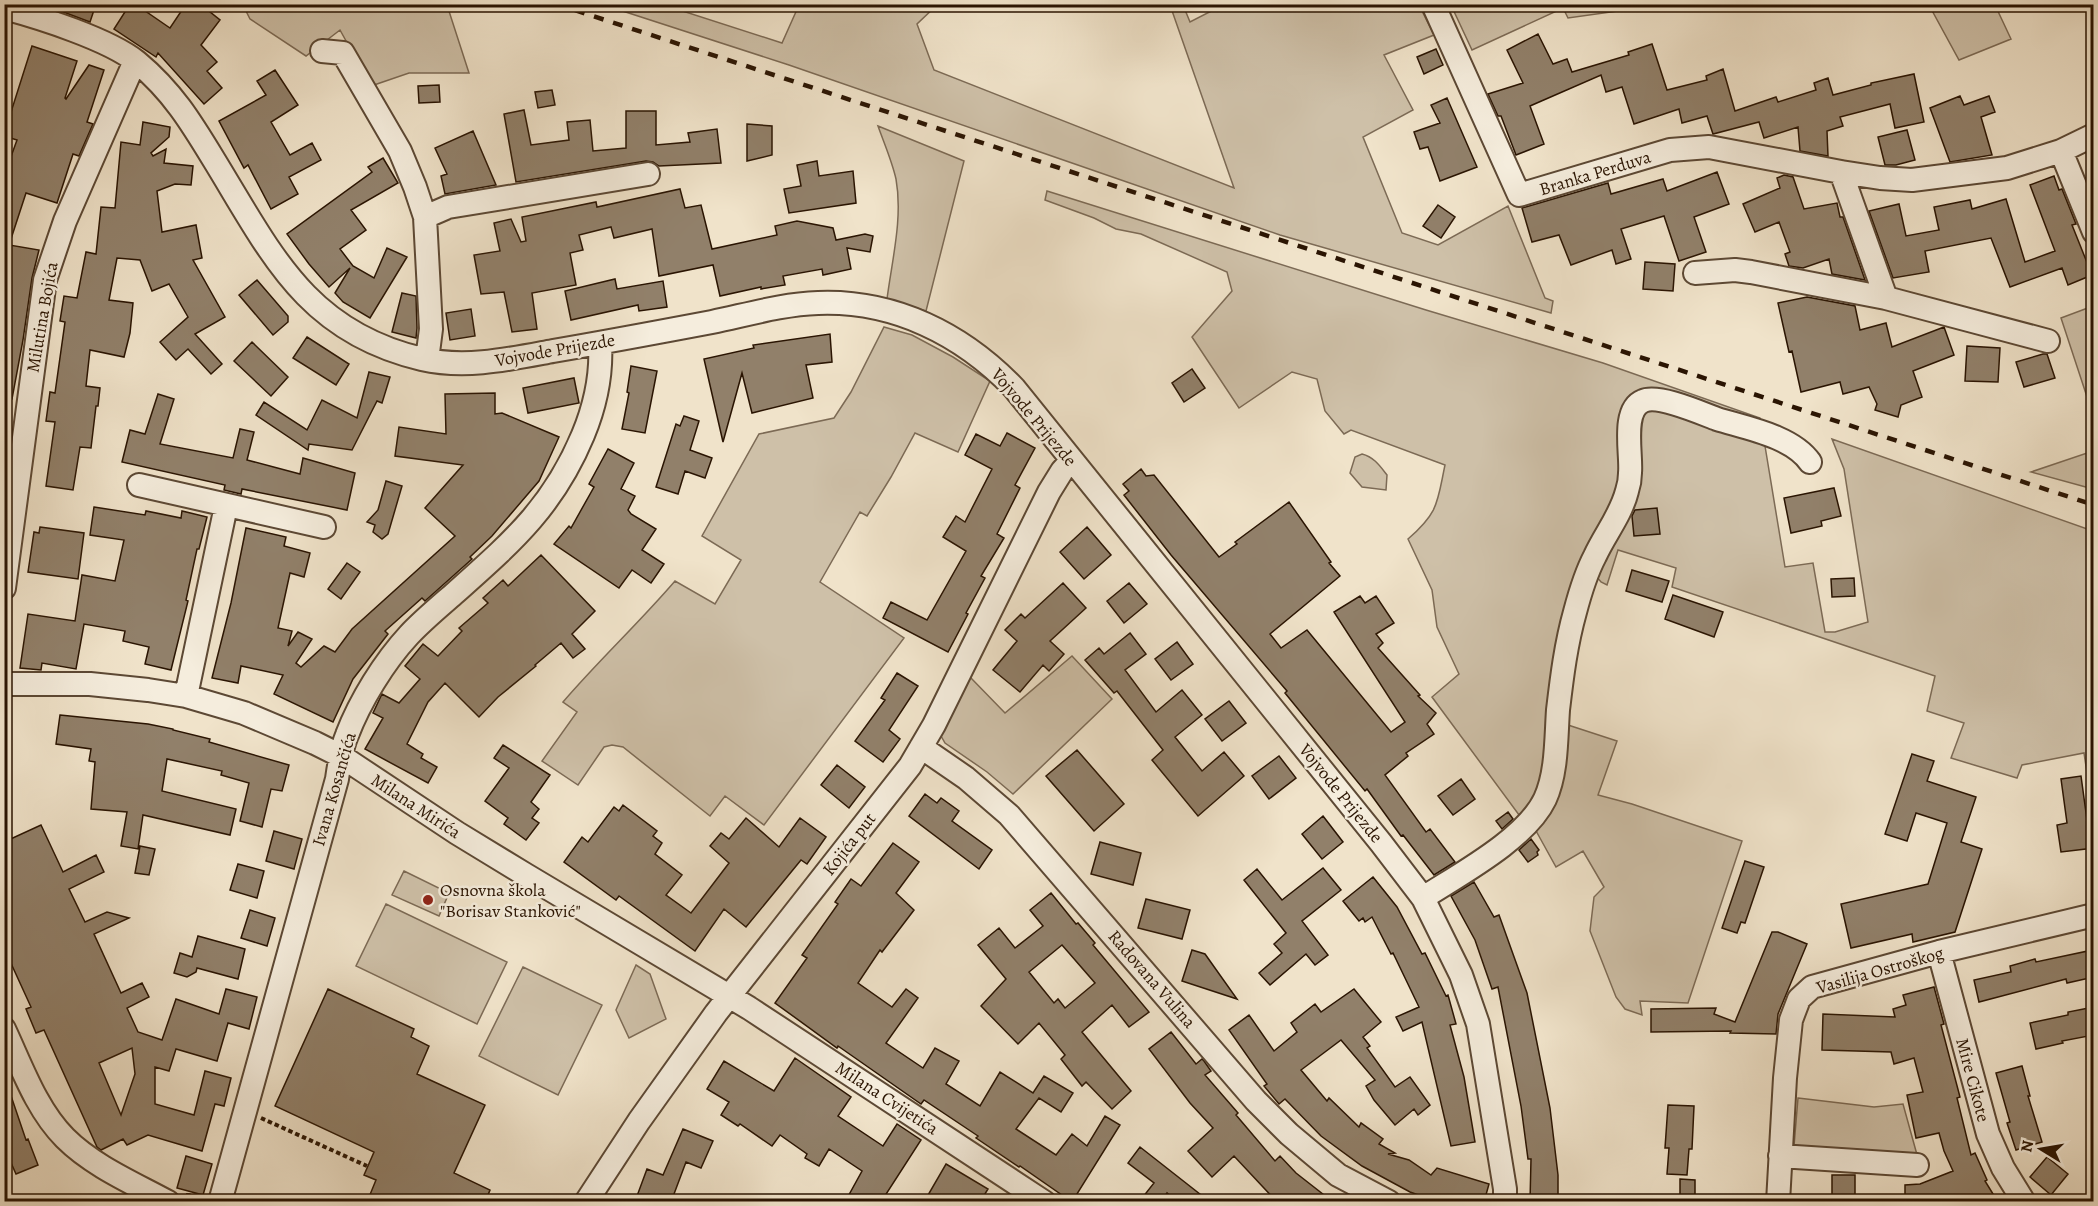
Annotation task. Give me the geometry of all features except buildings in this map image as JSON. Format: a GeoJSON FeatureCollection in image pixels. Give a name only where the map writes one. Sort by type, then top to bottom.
{"type":"FeatureCollection","features":[{"type":"Feature","properties":{"kind":"street","name":"Branka Perduva"},"geometry":{"type":"LineString","coordinates":[[1433,4],[1519,195],[1670,150],[1690,147],[1709,147],[1841,172],[1912,180],[2007,168],[2061,151],[2094,135]]}},
{"type":"Feature","properties":{"kind":"street","name":"Vojvode Prijezde"},"geometry":{"type":"LineString","coordinates":[[4,8],[29,15],[110,46],[135,61],[178,103],[284,272],[310,300],[328,315],[363,338],[398,353],[459,364],[483,363],[815,303],[854,305],[912,318],[939,330],[993,367],[1014,388],[1423,898],[1461,975],[1478,1024],[1506,1189],[1505,1202]]}},
{"type":"Feature","properties":{"kind":"street"},"geometry":{"type":"LineString","coordinates":[[322,51],[343,53],[400,151],[416,187],[425,217],[431,329],[427,360]]}},
{"type":"Feature","properties":{"kind":"street","name":"Milutina Bojića"},"geometry":{"type":"LineString","coordinates":[[4,588],[45,280],[65,221],[135,61]]}},
{"type":"Feature","properties":{"kind":"street"},"geometry":{"type":"LineString","coordinates":[[2061,151],[2094,232]]}},
{"type":"Feature","properties":{"kind":"street"},"geometry":{"type":"LineString","coordinates":[[1841,172],[1886,298]]}},
{"type":"Feature","properties":{"kind":"street"},"geometry":{"type":"LineString","coordinates":[[425,217],[448,207],[648,174]]}},
{"type":"Feature","properties":{"kind":"street"},"geometry":{"type":"LineString","coordinates":[[1695,273],[1735,270],[1751,272],[1886,298],[2048,341]]}},
{"type":"Feature","properties":{"kind":"street","name":"Ivana Kosančića"},"geometry":{"type":"LineString","coordinates":[[210,1199],[244,1111],[337,780],[347,735],[368,694],[393,654],[421,623],[531,522],[560,482],[591,414],[602,363],[600,343]]}},
{"type":"Feature","properties":{"kind":"street"},"geometry":{"type":"LineString","coordinates":[[1423,898],[1515,837],[1537,813],[1545,799],[1553,773],[1566,648],[1576,609],[1595,555],[1617,517],[1627,492],[1630,474],[1629,425],[1636,405],[1644,400],[1665,402],[1785,441],[1805,454],[1810,462]]}},
{"type":"Feature","properties":{"kind":"street","name":"Kojića put"},"geometry":{"type":"LineString","coordinates":[[586,1202],[646,1112],[729,997],[896,784],[921,747],[1049,492],[1071,461]]}},
{"type":"Feature","properties":{"kind":"street"},"geometry":{"type":"LineString","coordinates":[[139,485],[324,527]]}},
{"type":"Feature","properties":{"kind":"street"},"geometry":{"type":"LineString","coordinates":[[186,696],[226,506]]}},
{"type":"Feature","properties":{"kind":"street","name":"Milana Mirića"},"geometry":{"type":"LineString","coordinates":[[4,684],[90,684],[148,690],[222,705],[266,722],[341,756],[457,833],[729,997]]}},
{"type":"Feature","properties":{"kind":"street","name":"Radovana Vulina"},"geometry":{"type":"LineString","coordinates":[[921,747],[966,778],[1009,815],[1256,1101],[1289,1134],[1338,1175],[1389,1202]]}},
{"type":"Feature","properties":{"kind":"street","name":"Vasilija Ostroškog"},"geometry":{"type":"LineString","coordinates":[[1778,1202],[1791,1020],[1799,999],[1812,987],[1939,952],[2094,915]]}},
{"type":"Feature","properties":{"kind":"street","name":"Mire Cikote"},"geometry":{"type":"LineString","coordinates":[[1939,952],[1988,1134],[2003,1168],[2024,1202]]}},
{"type":"Feature","properties":{"kind":"street","name":"Milana Cvijetića"},"geometry":{"type":"LineString","coordinates":[[729,997],[1044,1202]]}},
{"type":"Feature","properties":{"kind":"street"},"geometry":{"type":"LineString","coordinates":[[8,1022],[44,1110],[64,1137],[74,1147],[106,1168],[176,1198]]}},
{"type":"Feature","properties":{"kind":"street"},"geometry":{"type":"LineString","coordinates":[[1780,1156],[1917,1165]]}},
{"type":"Feature","properties":{"kind":"path"},"geometry":{"type":"LineString","coordinates":[[4,1000],[8,1022]]}},
{"type":"Feature","properties":{"kind":"path"},"geometry":{"type":"LineString","coordinates":[[244,1111],[367,1166]]}},
{"type":"Feature","properties":{"kind":"path"},"geometry":{"type":"LineString","coordinates":[[176,1198],[210,1199]]}},
{"type":"Feature","properties":{"kind":"shaded area"},"geometry":{"type":"Polygon","coordinates":[[[243,5],[447,5],[469,73],[409,73],[371,86],[340,30],[306,56],[250,19],[243,5]]]}},
{"type":"Feature","properties":{"kind":"shaded area"},"geometry":{"type":"Polygon","coordinates":[[[604,5],[664,5],[782,43],[799,5],[937,5],[917,24],[934,70],[1234,188],[1170,5],[1183,5],[1190,22],[1223,5],[1419,5],[1434,35],[1384,55],[1413,110],[1363,137],[1402,233],[1438,245],[1508,206],[1545,298],[1553,301],[1551,313],[1280,235],[789,65],[604,5]]]}},
{"type":"Feature","properties":{"kind":"shaded area"},"geometry":{"type":"Polygon","coordinates":[[[1451,5],[1661,5],[1568,18],[1563,8],[1472,50],[1451,5]]]}},
{"type":"Feature","properties":{"kind":"shaded area"},"geometry":{"type":"Polygon","coordinates":[[[1929,5],[1995,5],[2011,39],[1959,60],[1929,5]]]}},
{"type":"Feature","properties":{"kind":"shaded area"},"geometry":{"type":"Polygon","coordinates":[[[878,126],[964,161],[926,311],[887,299],[896,239],[898,194],[894,172],[878,126]]]}},
{"type":"Feature","properties":{"kind":"shaded area"},"geometry":{"type":"Polygon","coordinates":[[[1047,191],[1603,363],[1760,418],[1762,426],[1639,393],[1626,472],[1570,591],[1554,654],[1545,763],[1538,795],[1522,819],[1432,697],[1459,674],[1437,627],[1432,590],[1408,539],[1426,521],[1435,506],[1445,465],[1351,430],[1344,434],[1325,411],[1317,379],[1292,372],[1239,408],[1192,337],[1232,291],[1227,272],[1141,234],[1116,229],[1094,218],[1045,200],[1047,191]]]}},
{"type":"Feature","properties":{"kind":"shaded area"},"geometry":{"type":"Polygon","coordinates":[[[2094,306],[2093,415],[2061,318],[2094,306]]]}},
{"type":"Feature","properties":{"kind":"shaded area"},"geometry":{"type":"Polygon","coordinates":[[[884,327],[912,335],[953,357],[990,381],[958,452],[915,433],[867,516],[860,512],[820,582],[904,638],[764,825],[725,796],[710,816],[623,747],[612,745],[604,747],[578,785],[542,761],[577,712],[563,702],[675,581],[715,604],[741,560],[702,536],[759,434],[834,418],[851,392],[884,327]]]}},
{"type":"Feature","properties":{"kind":"shaded area"},"geometry":{"type":"Polygon","coordinates":[[[1648,406],[1764,440],[1785,567],[1813,563],[1825,632],[1835,632],[1868,622],[1844,469],[1832,439],[2093,531],[2093,813],[2084,753],[2022,765],[2017,778],[1951,758],[1964,723],[1927,711],[1935,676],[1672,587],[1676,568],[1618,550],[1607,585],[1601,582],[1596,576],[1634,423],[1648,406]]]}},
{"type":"Feature","properties":{"kind":"shaded area"},"geometry":{"type":"Polygon","coordinates":[[[2093,451],[2093,489],[2031,472],[2093,451]]]}},
{"type":"Feature","properties":{"kind":"shaded area"},"geometry":{"type":"Polygon","coordinates":[[[1362,454],[1379,465],[1387,475],[1386,490],[1362,487],[1350,473],[1355,457],[1362,454]]]}},
{"type":"Feature","properties":{"kind":"shaded area"},"geometry":{"type":"Polygon","coordinates":[[[1072,656],[1112,699],[1013,794],[987,772],[945,743],[941,736],[943,727],[970,677],[1005,713],[1072,656]]]}},
{"type":"Feature","properties":{"kind":"shaded area"},"geometry":{"type":"Polygon","coordinates":[[[1568,725],[1617,741],[1598,795],[1742,841],[1688,1003],[1640,1001],[1642,1015],[1625,1009],[1616,997],[1590,931],[1594,897],[1604,887],[1583,851],[1556,867],[1535,829],[1568,725]]]}},
{"type":"Feature","properties":{"kind":"shaded area"},"geometry":{"type":"Polygon","coordinates":[[[404,871],[449,893],[439,916],[392,895],[404,871]]]}},
{"type":"Feature","properties":{"kind":"shaded area"},"geometry":{"type":"Polygon","coordinates":[[[386,904],[507,962],[477,1024],[356,966],[386,904]]]}},
{"type":"Feature","properties":{"kind":"shaded area"},"geometry":{"type":"Polygon","coordinates":[[[636,965],[650,974],[666,1019],[629,1038],[616,1010],[636,965]]]}},
{"type":"Feature","properties":{"kind":"shaded area"},"geometry":{"type":"Polygon","coordinates":[[[523,967],[602,1005],[558,1095],[479,1056],[523,967]]]}},
{"type":"Feature","properties":{"kind":"shaded area"},"geometry":{"type":"Polygon","coordinates":[[[1798,1098],[1874,1107],[1903,1104],[1919,1162],[1793,1158],[1798,1098]]]}},
{"type":"Feature","properties":{"kind":"railway"},"geometry":{"type":"LineString","coordinates":[[556,4],[2094,505]]}},
{"type":"Feature","properties":{"kind":"place","name":"Osnovna škola \"Borisav Stanković\""},"geometry":{"type":"Point","coordinates":[428,900]}}]}
